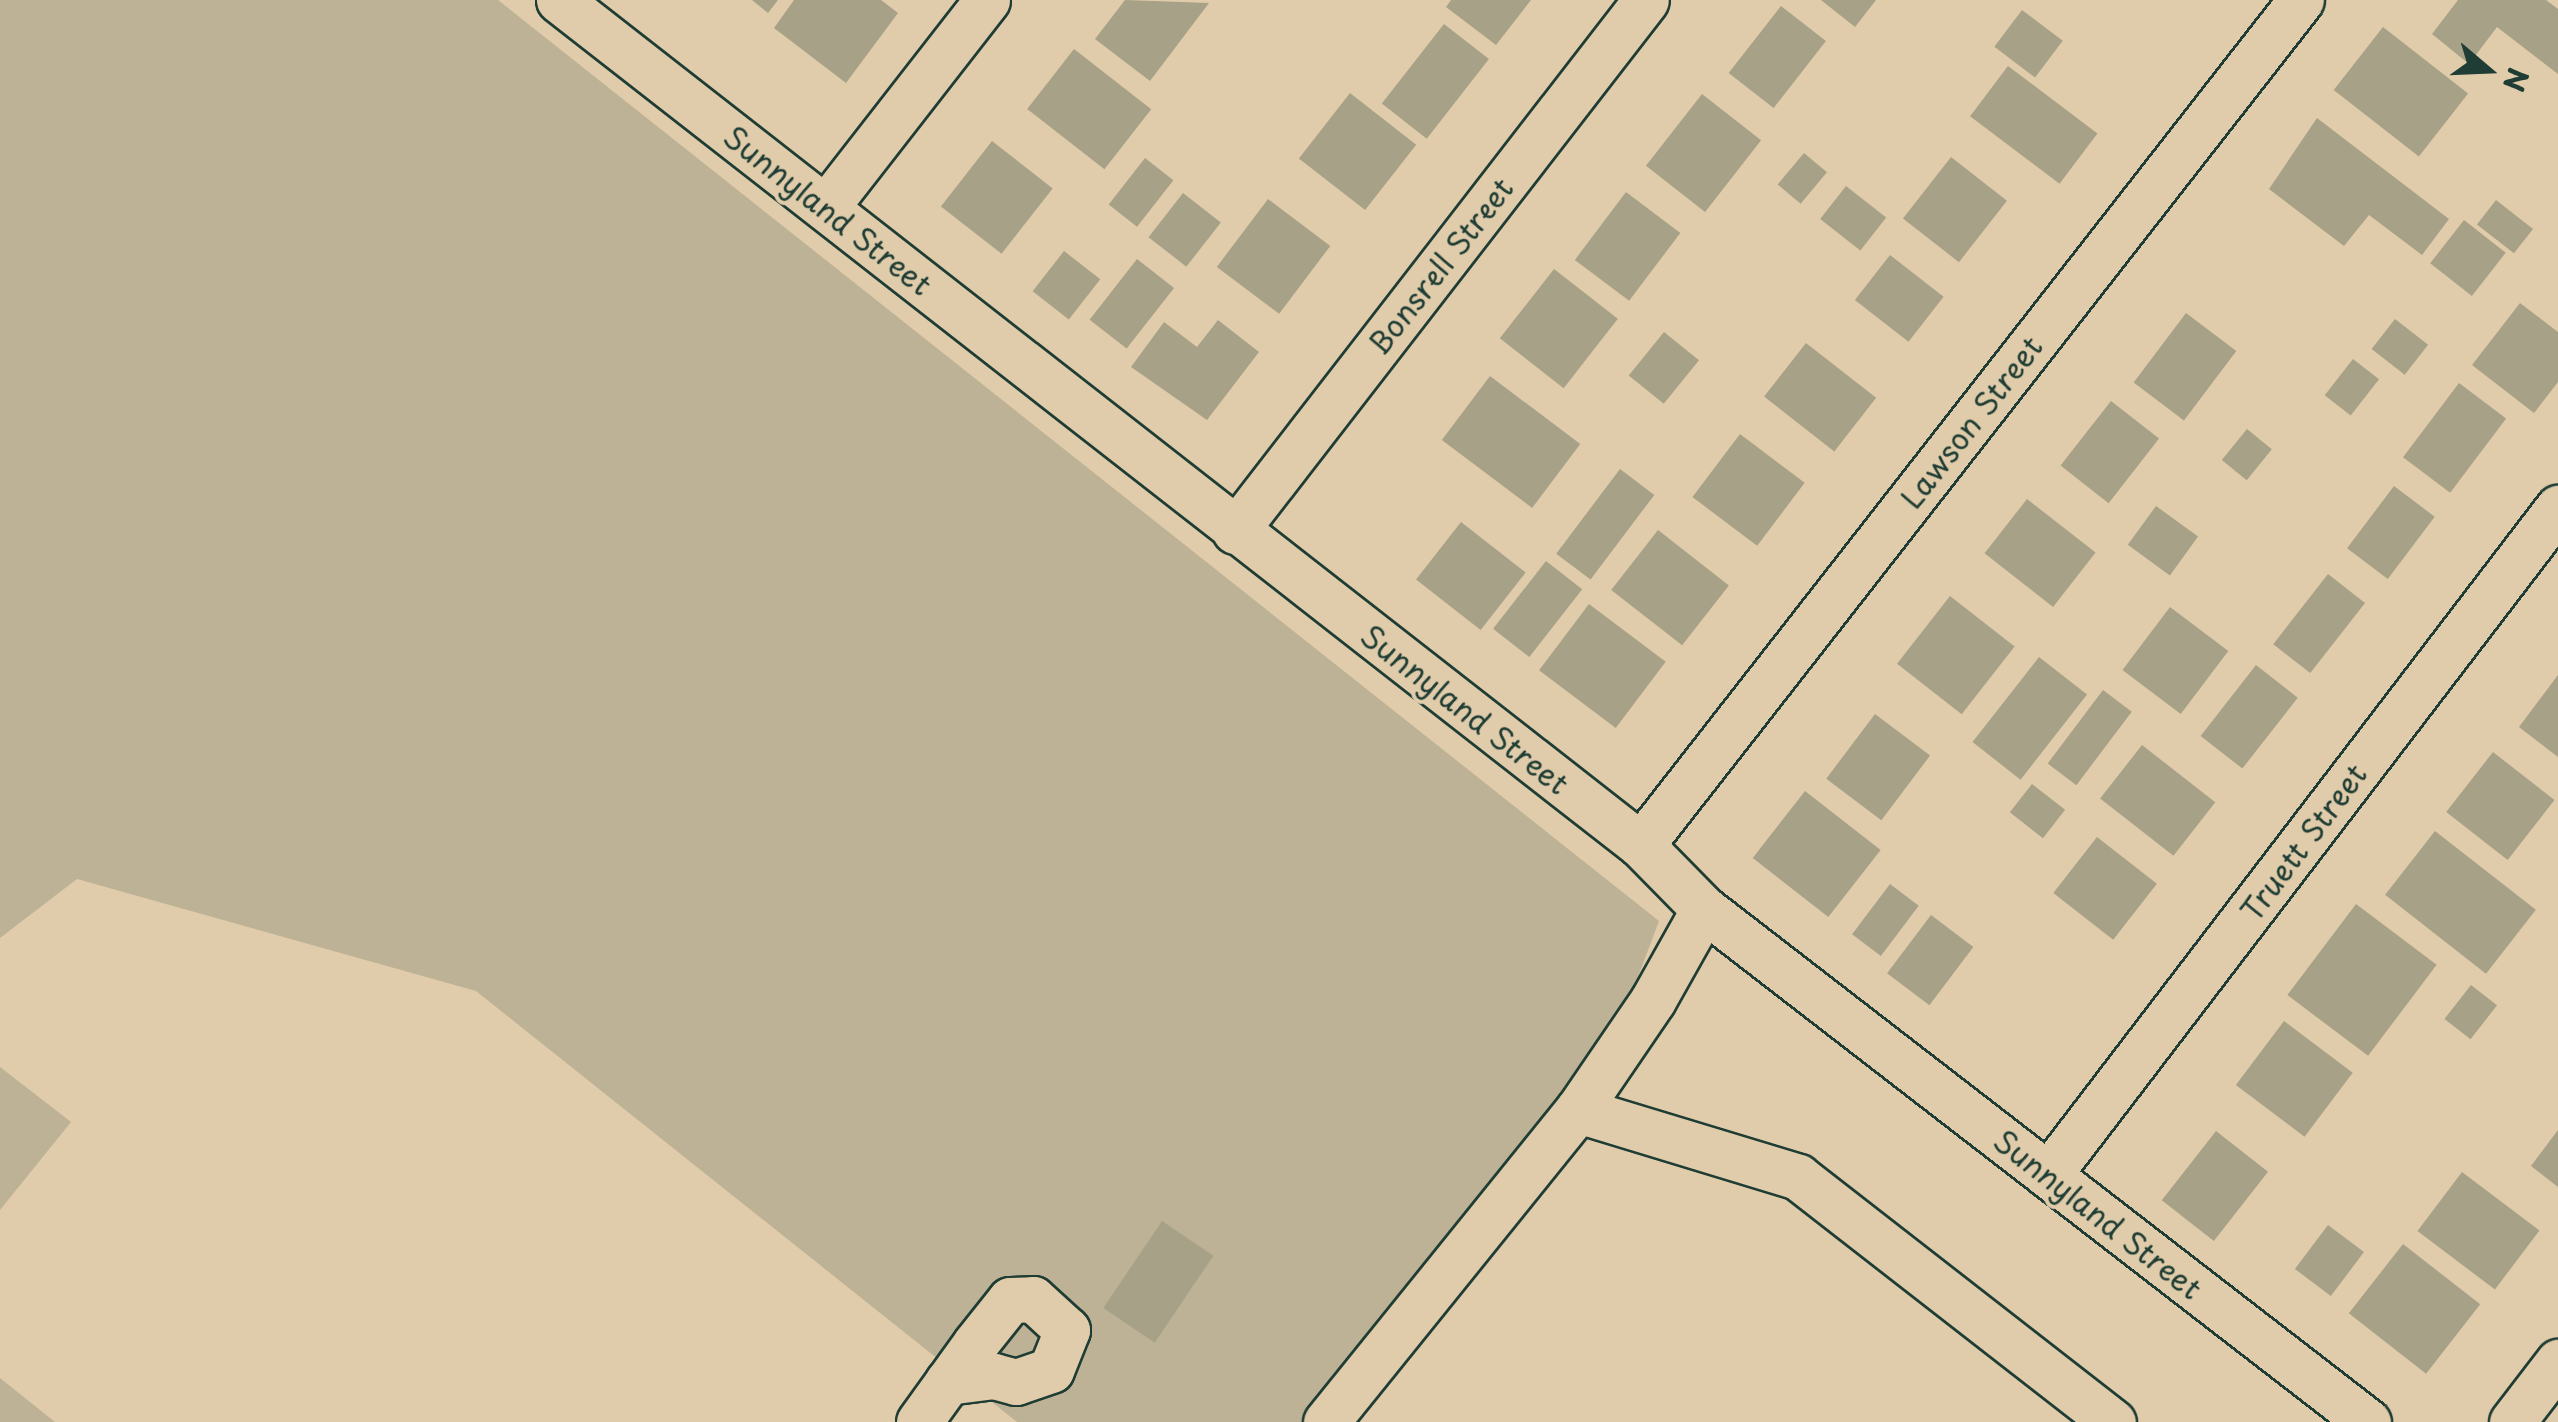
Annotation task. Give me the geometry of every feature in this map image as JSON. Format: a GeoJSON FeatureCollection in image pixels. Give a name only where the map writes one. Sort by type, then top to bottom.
{"type":"FeatureCollection","features":[{"type":"Feature","properties":{"kind":"street","name":"Sunnyland Street"},"geometry":{"type":"LineString","coordinates":[[560,0],[1235,532],[1641,845],[1704,908],[2368,1422]]}},
{"type":"Feature","properties":{"kind":"street"},"geometry":{"type":"LineString","coordinates":[[826,207],[987,0]]}},
{"type":"Feature","properties":{"kind":"street","name":"Bonsrell Street"},"geometry":{"type":"LineString","coordinates":[[1235,532],[1646,0]]}},
{"type":"Feature","properties":{"kind":"street","name":"Lawson Street"},"geometry":{"type":"LineString","coordinates":[[1641,845],[2302,0]]}},
{"type":"Feature","properties":{"kind":"street","name":"Truett Street"},"geometry":{"type":"LineString","coordinates":[[2048,1175],[2558,508]]}},
{"type":"Feature","properties":{"kind":"street"},"geometry":{"type":"LineString","coordinates":[[1326,1422],[1578,1110],[1653,1000],[1704,908]]}},
{"type":"Feature","properties":{"kind":"street"},"geometry":{"type":"LineString","coordinates":[[1578,1110],[1798,1177],[2113,1422]]}},
{"type":"Feature","properties":{"kind":"street"},"geometry":{"type":"LineString","coordinates":[[2512,1422],[2558,1362]]}},
{"type":"Feature","properties":{"kind":"street"},"geometry":{"type":"LineString","coordinates":[[919,1422],[947,1382]]}},
{"type":"Feature","properties":{"kind":"shaded area"},"geometry":{"type":"Polygon","coordinates":[[[0,0],[498,0],[1659,921],[1626,1009],[1306,1422],[1017,1422],[476,991],[77,879],[0,938],[0,0]]]}},
{"type":"Feature","properties":{"kind":"shaded area"},"geometry":{"type":"Polygon","coordinates":[[[0,1067],[71,1122],[0,1210],[0,1067]]]}},
{"type":"Feature","properties":{"kind":"shaded area"},"geometry":{"type":"Polygon","coordinates":[[[0,1378],[55,1422],[0,1422],[0,1378]]]}},
{"type":"Feature","properties":{"kind":"building"},"geometry":{"type":"Polygon","coordinates":[[[752,0],[778,0],[768,13],[752,0]]]}},
{"type":"Feature","properties":{"kind":"building"},"geometry":{"type":"Polygon","coordinates":[[[794,0],[881,0],[898,13],[846,83],[774,28],[794,0]]]}},
{"type":"Feature","properties":{"kind":"building"},"geometry":{"type":"Polygon","coordinates":[[[1125,0],[1209,3],[1150,81],[1095,39],[1125,0]]]}},
{"type":"Feature","properties":{"kind":"building"},"geometry":{"type":"Polygon","coordinates":[[[1451,0],[1531,0],[1496,45],[1446,7],[1451,0]]]}},
{"type":"Feature","properties":{"kind":"building"},"geometry":{"type":"Polygon","coordinates":[[[1821,0],[1876,0],[1855,27],[1821,0]]]}},
{"type":"Feature","properties":{"kind":"building"},"geometry":{"type":"Polygon","coordinates":[[[2458,0],[2546,0],[2558,9],[2558,74],[2497,27],[2469,64],[2432,34],[2458,0]]]}},
{"type":"Feature","properties":{"kind":"building"},"geometry":{"type":"Polygon","coordinates":[[[1781,6],[1826,41],[1774,108],[1729,73],[1781,6]]]}},
{"type":"Feature","properties":{"kind":"building"},"geometry":{"type":"Polygon","coordinates":[[[2022,10],[2063,41],[2035,77],[1994,47],[2022,10]]]}},
{"type":"Feature","properties":{"kind":"building"},"geometry":{"type":"Polygon","coordinates":[[[1444,24],[1489,59],[1427,139],[1382,104],[1444,24]]]}},
{"type":"Feature","properties":{"kind":"building"},"geometry":{"type":"Polygon","coordinates":[[[2383,27],[2468,93],[2419,157],[2334,90],[2383,27]]]}},
{"type":"Feature","properties":{"kind":"building"},"geometry":{"type":"Polygon","coordinates":[[[1074,49],[1151,109],[1104,169],[1027,109],[1074,49]]]}},
{"type":"Feature","properties":{"kind":"building"},"geometry":{"type":"Polygon","coordinates":[[[2008,66],[2097,133],[2060,184],[1970,116],[2008,66]]]}},
{"type":"Feature","properties":{"kind":"building"},"geometry":{"type":"Polygon","coordinates":[[[1350,93],[1416,145],[1365,210],[1299,158],[1350,93]]]}},
{"type":"Feature","properties":{"kind":"building"},"geometry":{"type":"Polygon","coordinates":[[[1702,94],[1761,140],[1705,212],[1646,166],[1702,94]]]}},
{"type":"Feature","properties":{"kind":"building"},"geometry":{"type":"Polygon","coordinates":[[[2317,118],[2449,219],[2422,255],[2369,215],[2344,246],[2269,189],[2317,118]]]}},
{"type":"Feature","properties":{"kind":"building"},"geometry":{"type":"Polygon","coordinates":[[[992,141],[1053,188],[1002,254],[941,206],[992,141]]]}},
{"type":"Feature","properties":{"kind":"building"},"geometry":{"type":"Polygon","coordinates":[[[1804,153],[1827,172],[1801,204],[1778,184],[1804,153]]]}},
{"type":"Feature","properties":{"kind":"building"},"geometry":{"type":"Polygon","coordinates":[[[1951,157],[2007,201],[1959,262],[1903,218],[1951,157]]]}},
{"type":"Feature","properties":{"kind":"building"},"geometry":{"type":"Polygon","coordinates":[[[1145,158],[1173,180],[1137,227],[1109,204],[1145,158]]]}},
{"type":"Feature","properties":{"kind":"building"},"geometry":{"type":"Polygon","coordinates":[[[1846,186],[1886,217],[1860,250],[1820,219],[1846,186]]]}},
{"type":"Feature","properties":{"kind":"building"},"geometry":{"type":"Polygon","coordinates":[[[1626,192],[1680,233],[1629,301],[1575,260],[1626,192]]]}},
{"type":"Feature","properties":{"kind":"building"},"geometry":{"type":"Polygon","coordinates":[[[1183,193],[1221,223],[1186,267],[1149,237],[1183,193]]]}},
{"type":"Feature","properties":{"kind":"building"},"geometry":{"type":"Polygon","coordinates":[[[1268,199],[1330,246],[1279,314],[1217,267],[1268,199]]]}},
{"type":"Feature","properties":{"kind":"building"},"geometry":{"type":"Polygon","coordinates":[[[2496,200],[2533,229],[2514,253],[2477,224],[2496,200]]]}},
{"type":"Feature","properties":{"kind":"building"},"geometry":{"type":"Polygon","coordinates":[[[2464,220],[2506,253],[2472,296],[2430,263],[2464,220]]]}},
{"type":"Feature","properties":{"kind":"building"},"geometry":{"type":"Polygon","coordinates":[[[1064,251],[1100,279],[1069,320],[1033,291],[1064,251]]]}},
{"type":"Feature","properties":{"kind":"building"},"geometry":{"type":"Polygon","coordinates":[[[1890,255],[1944,297],[1908,342],[1855,300],[1890,255]]]}},
{"type":"Feature","properties":{"kind":"building"},"geometry":{"type":"Polygon","coordinates":[[[1137,259],[1174,288],[1127,349],[1090,320],[1137,259]]]}},
{"type":"Feature","properties":{"kind":"building"},"geometry":{"type":"Polygon","coordinates":[[[1554,269],[1618,319],[1564,388],[1500,338],[1554,269]]]}},
{"type":"Feature","properties":{"kind":"building"},"geometry":{"type":"Polygon","coordinates":[[[2520,303],[2558,332],[2558,382],[2534,413],[2472,365],[2520,303]]]}},
{"type":"Feature","properties":{"kind":"building"},"geometry":{"type":"Polygon","coordinates":[[[2186,313],[2236,351],[2184,420],[2134,382],[2186,313]]]}},
{"type":"Feature","properties":{"kind":"building"},"geometry":{"type":"Polygon","coordinates":[[[2395,319],[2428,345],[2405,375],[2372,349],[2395,319]]]}},
{"type":"Feature","properties":{"kind":"building"},"geometry":{"type":"Polygon","coordinates":[[[1218,320],[1259,352],[1207,420],[1131,367],[1164,322],[1197,347],[1218,320]]]}},
{"type":"Feature","properties":{"kind":"building"},"geometry":{"type":"Polygon","coordinates":[[[1664,332],[1699,360],[1664,404],[1629,376],[1664,332]]]}},
{"type":"Feature","properties":{"kind":"building"},"geometry":{"type":"Polygon","coordinates":[[[1806,343],[1876,398],[1834,451],[1764,397],[1806,343]]]}},
{"type":"Feature","properties":{"kind":"building"},"geometry":{"type":"Polygon","coordinates":[[[2353,359],[2379,379],[2351,416],[2325,395],[2353,359]]]}},
{"type":"Feature","properties":{"kind":"building"},"geometry":{"type":"Polygon","coordinates":[[[1490,376],[1580,444],[1532,508],[1442,440],[1490,376]]]}},
{"type":"Feature","properties":{"kind":"building"},"geometry":{"type":"Polygon","coordinates":[[[2459,383],[2506,419],[2450,493],[2403,457],[2459,383]]]}},
{"type":"Feature","properties":{"kind":"building"},"geometry":{"type":"Polygon","coordinates":[[[2111,401],[2159,439],[2109,503],[2061,466],[2111,401]]]}},
{"type":"Feature","properties":{"kind":"building"},"geometry":{"type":"Polygon","coordinates":[[[2247,429],[2272,449],[2247,480],[2222,460],[2247,429]]]}},
{"type":"Feature","properties":{"kind":"building"},"geometry":{"type":"Polygon","coordinates":[[[1740,434],[1805,483],[1757,546],[1692,497],[1740,434]]]}},
{"type":"Feature","properties":{"kind":"building"},"geometry":{"type":"Polygon","coordinates":[[[1620,469],[1654,495],[1591,580],[1556,554],[1620,469]]]}},
{"type":"Feature","properties":{"kind":"building"},"geometry":{"type":"Polygon","coordinates":[[[2394,486],[2435,517],[2388,579],[2347,548],[2394,486]]]}},
{"type":"Feature","properties":{"kind":"building"},"geometry":{"type":"Polygon","coordinates":[[[2027,499],[2096,553],[2053,607],[1985,553],[2027,499]]]}},
{"type":"Feature","properties":{"kind":"building"},"geometry":{"type":"Polygon","coordinates":[[[2156,506],[2198,537],[2170,575],[2128,545],[2156,506]]]}},
{"type":"Feature","properties":{"kind":"building"},"geometry":{"type":"Polygon","coordinates":[[[1461,522],[1526,572],[1481,630],[1416,580],[1461,522]]]}},
{"type":"Feature","properties":{"kind":"building"},"geometry":{"type":"Polygon","coordinates":[[[1658,530],[1729,585],[1682,645],[1611,590],[1658,530]]]}},
{"type":"Feature","properties":{"kind":"building"},"geometry":{"type":"Polygon","coordinates":[[[1546,561],[1582,589],[1529,657],[1493,629],[1546,561]]]}},
{"type":"Feature","properties":{"kind":"building"},"geometry":{"type":"Polygon","coordinates":[[[2328,574],[2365,603],[2310,673],[2273,644],[2328,574]]]}},
{"type":"Feature","properties":{"kind":"building"},"geometry":{"type":"Polygon","coordinates":[[[1950,596],[2015,646],[1962,714],[1897,664],[1950,596]]]}},
{"type":"Feature","properties":{"kind":"building"},"geometry":{"type":"Polygon","coordinates":[[[1589,604],[1666,662],[1616,728],[1539,670],[1589,604]]]}},
{"type":"Feature","properties":{"kind":"building"},"geometry":{"type":"Polygon","coordinates":[[[2170,607],[2228,651],[2181,714],[2122,670],[2170,607]]]}},
{"type":"Feature","properties":{"kind":"building"},"geometry":{"type":"Polygon","coordinates":[[[2039,657],[2087,695],[2021,780],[1973,742],[2039,657]]]}},
{"type":"Feature","properties":{"kind":"building"},"geometry":{"type":"Polygon","coordinates":[[[2256,665],[2298,698],[2242,769],[2201,736],[2256,665]]]}},
{"type":"Feature","properties":{"kind":"building"},"geometry":{"type":"Polygon","coordinates":[[[2558,675],[2558,757],[2519,727],[2558,675]]]}},
{"type":"Feature","properties":{"kind":"building"},"geometry":{"type":"Polygon","coordinates":[[[2103,690],[2132,712],[2076,785],[2048,763],[2103,690]]]}},
{"type":"Feature","properties":{"kind":"building"},"geometry":{"type":"Polygon","coordinates":[[[1875,714],[1930,756],[1881,820],[1826,779],[1875,714]]]}},
{"type":"Feature","properties":{"kind":"building"},"geometry":{"type":"Polygon","coordinates":[[[2142,745],[2215,802],[2173,856],[2100,799],[2142,745]]]}},
{"type":"Feature","properties":{"kind":"building"},"geometry":{"type":"Polygon","coordinates":[[[2493,752],[2554,800],[2508,860],[2446,812],[2493,752]]]}},
{"type":"Feature","properties":{"kind":"building"},"geometry":{"type":"Polygon","coordinates":[[[2032,784],[2065,810],[2043,838],[2010,812],[2032,784]]]}},
{"type":"Feature","properties":{"kind":"building"},"geometry":{"type":"Polygon","coordinates":[[[1805,791],[1881,850],[1828,917],[1753,858],[1805,791]]]}},
{"type":"Feature","properties":{"kind":"building"},"geometry":{"type":"Polygon","coordinates":[[[2435,831],[2536,910],[2486,974],[2385,895],[2435,831]]]}},
{"type":"Feature","properties":{"kind":"building"},"geometry":{"type":"Polygon","coordinates":[[[2097,837],[2157,884],[2113,940],[2053,893],[2097,837]]]}},
{"type":"Feature","properties":{"kind":"building"},"geometry":{"type":"Polygon","coordinates":[[[1890,884],[1919,906],[1881,956],[1852,934],[1890,884]]]}},
{"type":"Feature","properties":{"kind":"building"},"geometry":{"type":"Polygon","coordinates":[[[2356,904],[2437,965],[2368,1056],[2287,995],[2356,904]]]}},
{"type":"Feature","properties":{"kind":"building"},"geometry":{"type":"Polygon","coordinates":[[[1931,915],[1973,947],[1929,1005],[1887,973],[1931,915]]]}},
{"type":"Feature","properties":{"kind":"building"},"geometry":{"type":"Polygon","coordinates":[[[2471,985],[2497,1005],[2471,1039],[2445,1019],[2471,985]]]}},
{"type":"Feature","properties":{"kind":"building"},"geometry":{"type":"Polygon","coordinates":[[[2284,1021],[2353,1073],[2305,1137],[2236,1085],[2284,1021]]]}},
{"type":"Feature","properties":{"kind":"building"},"geometry":{"type":"Polygon","coordinates":[[[2558,1130],[2558,1187],[2531,1166],[2558,1130]]]}},
{"type":"Feature","properties":{"kind":"building"},"geometry":{"type":"Polygon","coordinates":[[[2216,1131],[2268,1172],[2214,1241],[2162,1200],[2216,1131]]]}},
{"type":"Feature","properties":{"kind":"building"},"geometry":{"type":"Polygon","coordinates":[[[2462,1172],[2539,1230],[2495,1289],[2417,1231],[2462,1172]]]}},
{"type":"Feature","properties":{"kind":"building"},"geometry":{"type":"Polygon","coordinates":[[[1162,1221],[1213,1256],[1155,1343],[1103,1308],[1162,1221]]]}},
{"type":"Feature","properties":{"kind":"building"},"geometry":{"type":"Polygon","coordinates":[[[2328,1225],[2364,1252],[2331,1296],[2295,1269],[2328,1225]]]}},
{"type":"Feature","properties":{"kind":"building"},"geometry":{"type":"Polygon","coordinates":[[[2403,1244],[2480,1304],[2426,1374],[2349,1313],[2403,1244]]]}}]}
